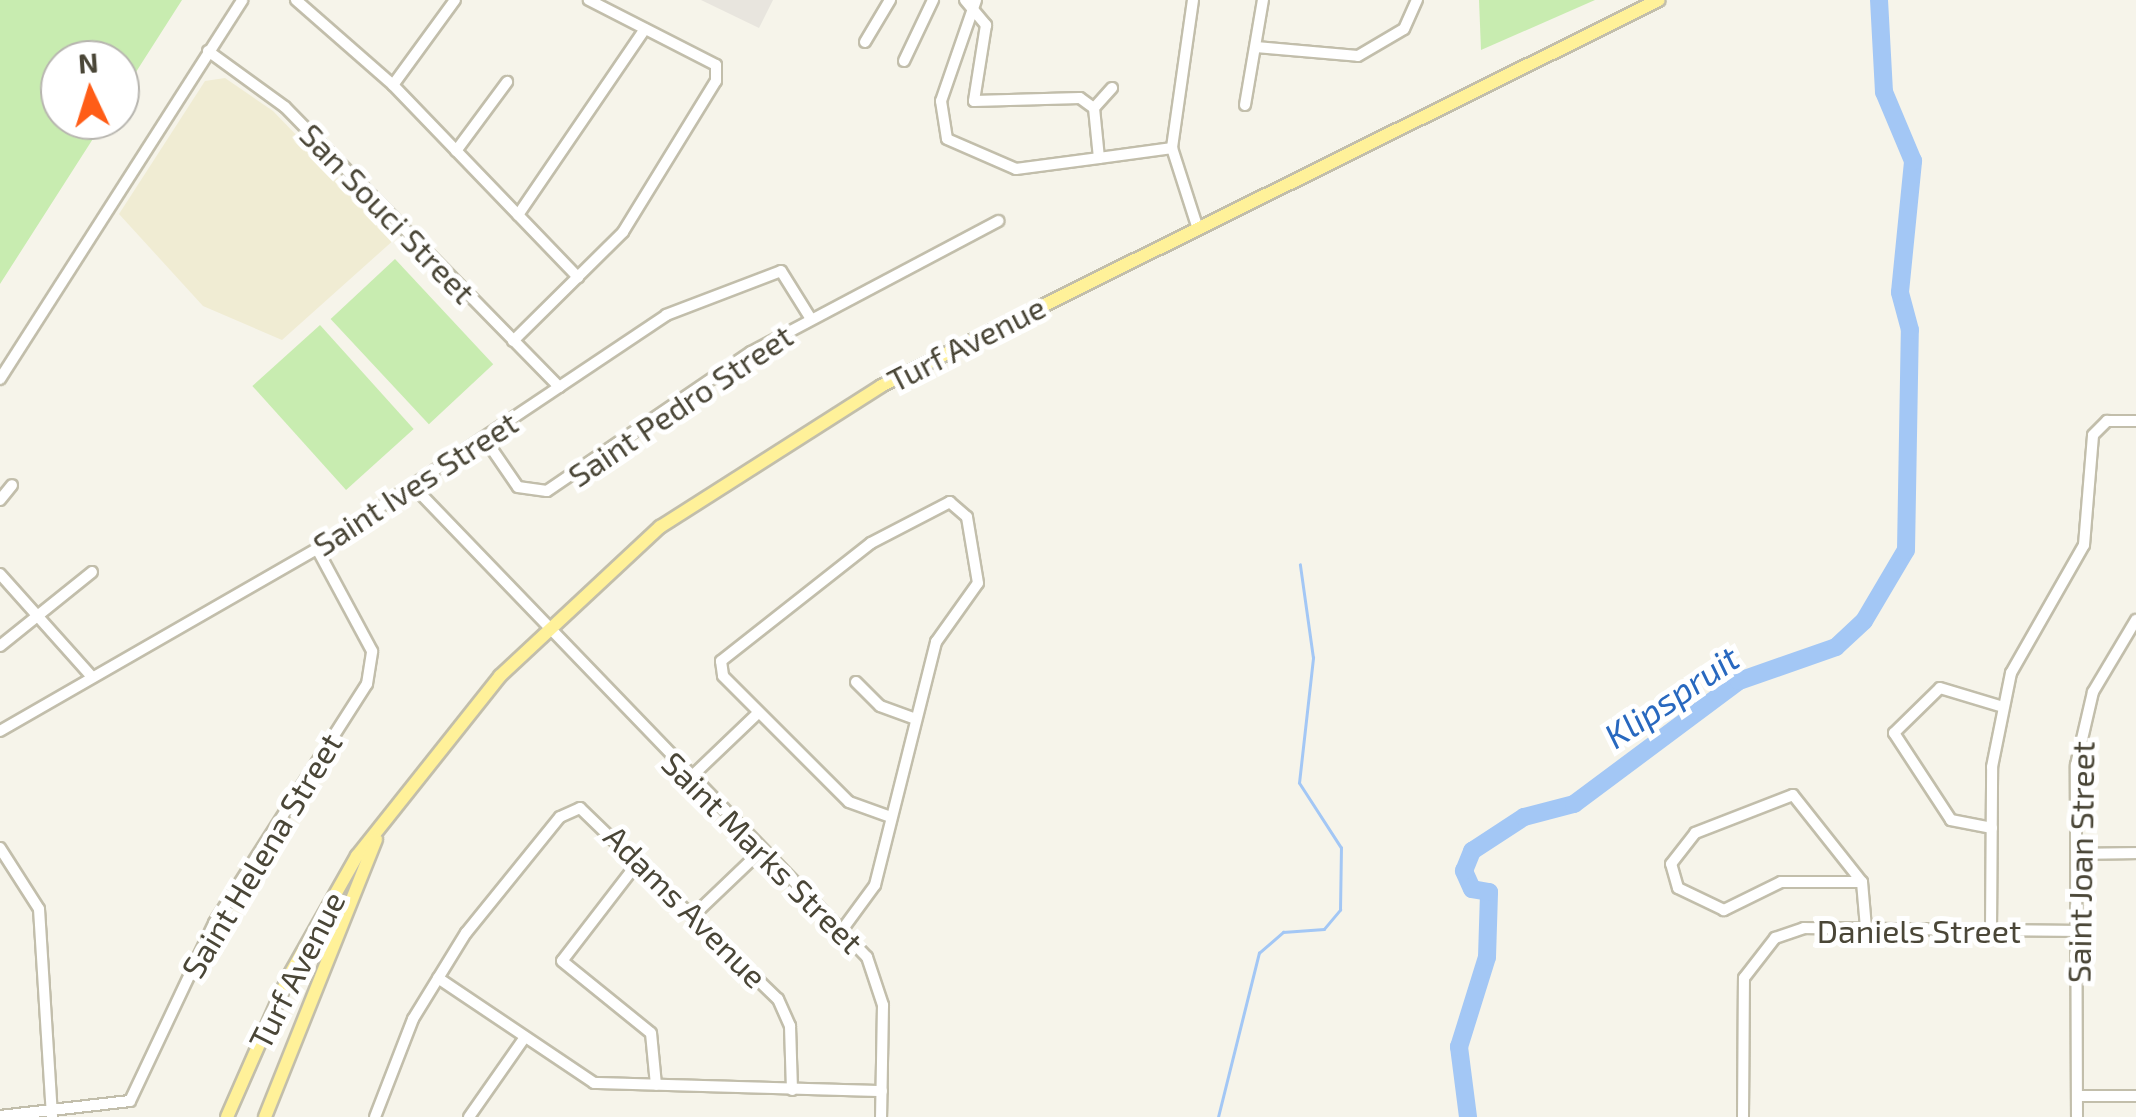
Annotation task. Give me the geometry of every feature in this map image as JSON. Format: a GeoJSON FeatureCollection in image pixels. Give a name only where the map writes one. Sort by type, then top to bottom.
{"type":"FeatureCollection","features":[{"type":"Feature","properties":{"kind":"main road","name":"Turf Avenue"},"geometry":{"type":"LineString","coordinates":[[227,1117],[306,941],[379,832],[473,705],[546,630],[660,527],[786,440],[1198,229],[1660,0]]}},
{"type":"Feature","properties":{"kind":"main road","name":"Turf Avenue"},"geometry":{"type":"LineString","coordinates":[[265,1117],[379,832]]}},
{"type":"Feature","properties":{"kind":"street"},"geometry":{"type":"LineString","coordinates":[[0,379],[242,0]]}},
{"type":"Feature","properties":{"kind":"street"},"geometry":{"type":"LineString","coordinates":[[296,0],[394,86],[578,278]]}},
{"type":"Feature","properties":{"kind":"street"},"geometry":{"type":"LineString","coordinates":[[394,86],[455,0]]}},
{"type":"Feature","properties":{"kind":"street"},"geometry":{"type":"LineString","coordinates":[[513,341],[615,243],[678,152],[714,87],[716,64],[589,0]]}},
{"type":"Feature","properties":{"kind":"street"},"geometry":{"type":"LineString","coordinates":[[866,42],[890,0]]}},
{"type":"Feature","properties":{"kind":"street"},"geometry":{"type":"LineString","coordinates":[[904,61],[933,0]]}},
{"type":"Feature","properties":{"kind":"street"},"geometry":{"type":"LineString","coordinates":[[965,0],[976,5],[986,29],[970,98],[1080,98],[1094,108]]}},
{"type":"Feature","properties":{"kind":"street"},"geometry":{"type":"LineString","coordinates":[[1193,0],[1172,148],[1198,229]]}},
{"type":"Feature","properties":{"kind":"street"},"geometry":{"type":"LineString","coordinates":[[1246,105],[1263,0]]}},
{"type":"Feature","properties":{"kind":"street"},"geometry":{"type":"LineString","coordinates":[[1256,47],[1358,56],[1404,29],[1417,0]]}},
{"type":"Feature","properties":{"kind":"street"},"geometry":{"type":"LineString","coordinates":[[976,5],[941,101],[947,139],[1016,169],[1172,148]]}},
{"type":"Feature","properties":{"kind":"street"},"geometry":{"type":"LineString","coordinates":[[518,215],[645,29]]}},
{"type":"Feature","properties":{"kind":"street","name":"San Souci Street"},"geometry":{"type":"LineString","coordinates":[[208,52],[285,107],[559,387]]}},
{"type":"Feature","properties":{"kind":"street"},"geometry":{"type":"LineString","coordinates":[[456,150],[507,82]]}},
{"type":"Feature","properties":{"kind":"street"},"geometry":{"type":"LineString","coordinates":[[1099,158],[1094,108],[1112,88]]}},
{"type":"Feature","properties":{"kind":"street","name":"Saint Pedro Street"},"geometry":{"type":"LineString","coordinates":[[485,438],[518,487],[547,491],[811,319],[998,221]]}},
{"type":"Feature","properties":{"kind":"street","name":"Saint Ives Street"},"geometry":{"type":"LineString","coordinates":[[0,731],[316,549],[414,487],[660,318],[778,271],[811,319]]}},
{"type":"Feature","properties":{"kind":"street"},"geometry":{"type":"LineString","coordinates":[[1991,930],[1992,828],[2003,707],[2015,662],[2084,545],[2093,435],[2108,421],[2136,420]]}},
{"type":"Feature","properties":{"kind":"street"},"geometry":{"type":"LineString","coordinates":[[0,500],[12,485]]}},
{"type":"Feature","properties":{"kind":"street","name":"Saint Marks Street"},"geometry":{"type":"LineString","coordinates":[[414,487],[546,630],[842,930],[879,986],[881,1117]]}},
{"type":"Feature","properties":{"kind":"street"},"geometry":{"type":"LineString","coordinates":[[842,930],[870,897],[892,817],[936,642],[980,571],[964,510],[950,502],[914,514],[729,647],[723,676],[849,802],[892,817]]}},
{"type":"Feature","properties":{"kind":"street","name":"Saint Helena Street"},"geometry":{"type":"LineString","coordinates":[[0,1116],[52,1115],[130,1101],[214,923],[367,684],[372,651],[316,549]]}},
{"type":"Feature","properties":{"kind":"street"},"geometry":{"type":"LineString","coordinates":[[0,646],[92,572]]}},
{"type":"Feature","properties":{"kind":"street"},"geometry":{"type":"LineString","coordinates":[[0,574],[41,613],[92,676]]}},
{"type":"Feature","properties":{"kind":"street","name":"Saint Joan Street"},"geometry":{"type":"LineString","coordinates":[[2077,1117],[2076,765],[2088,706],[2136,620]]}},
{"type":"Feature","properties":{"kind":"street"},"geometry":{"type":"LineString","coordinates":[[856,682],[880,706],[916,719]]}},
{"type":"Feature","properties":{"kind":"street"},"geometry":{"type":"LineString","coordinates":[[1992,828],[1951,820],[1894,733],[1940,688],[2003,707]]}},
{"type":"Feature","properties":{"kind":"street"},"geometry":{"type":"LineString","coordinates":[[690,778],[759,712]]}},
{"type":"Feature","properties":{"kind":"street"},"geometry":{"type":"LineString","coordinates":[[1862,882],[1780,882],[1724,910],[1678,888],[1670,864],[1695,833],[1793,795],[1862,882],[1866,928]]}},
{"type":"Feature","properties":{"kind":"street","name":"Adams Avenue"},"geometry":{"type":"LineString","coordinates":[[375,1117],[438,978],[564,812],[594,814],[786,1012],[792,1090]]}},
{"type":"Feature","properties":{"kind":"street"},"geometry":{"type":"LineString","coordinates":[[0,848],[39,908],[52,1115]]}},
{"type":"Feature","properties":{"kind":"street"},"geometry":{"type":"LineString","coordinates":[[695,914],[761,851]]}},
{"type":"Feature","properties":{"kind":"street"},"geometry":{"type":"LineString","coordinates":[[2077,854],[2136,853]]}},
{"type":"Feature","properties":{"kind":"street"},"geometry":{"type":"LineString","coordinates":[[640,861],[562,961],[651,1033],[656,1085]]}},
{"type":"Feature","properties":{"kind":"street","name":"Daniels Street"},"geometry":{"type":"LineString","coordinates":[[1743,1117],[1748,964],[1796,929],[2077,932]]}},
{"type":"Feature","properties":{"kind":"street"},"geometry":{"type":"LineString","coordinates":[[438,978],[522,1040],[594,1083],[882,1091]]}},
{"type":"Feature","properties":{"kind":"street"},"geometry":{"type":"LineString","coordinates":[[469,1117],[522,1040]]}},
{"type":"Feature","properties":{"kind":"street"},"geometry":{"type":"LineString","coordinates":[[2077,1096],[2136,1096]]}},
{"type":"Feature","properties":{"kind":"shaded area"},"geometry":{"type":"Polygon","coordinates":[[[701,0],[773,0],[759,28],[701,0]]]}},
{"type":"Feature","properties":{"kind":"shaded area"},"geometry":{"type":"Polygon","coordinates":[[[225,78],[273,111],[396,238],[282,340],[203,306],[119,214],[205,81],[225,78]]]}},
{"type":"Feature","properties":{"kind":"green space"},"geometry":{"type":"Polygon","coordinates":[[[0,0],[182,0],[140,66],[140,40],[40,40],[40,140],[92,140],[0,284],[0,0]]]}},
{"type":"Feature","properties":{"kind":"green space"},"geometry":{"type":"Polygon","coordinates":[[[1479,0],[1595,0],[1481,50],[1479,0]]]}},
{"type":"Feature","properties":{"kind":"green space"},"geometry":{"type":"Polygon","coordinates":[[[395,259],[493,364],[429,424],[331,319],[395,259]]]}},
{"type":"Feature","properties":{"kind":"green space"},"geometry":{"type":"Polygon","coordinates":[[[320,325],[414,429],[346,490],[252,386],[320,325]]]}},
{"type":"Feature","properties":{"kind":"waterway","name":"Klipspruit"},"geometry":{"type":"LineString","coordinates":[[1468,1117],[1459,1047],[1487,957],[1489,892],[1472,889],[1464,871],[1472,851],[1524,817],[1574,804],[1739,681],[1836,647],[1864,621],[1906,550],[1910,330],[1900,292],[1913,161],[1884,92],[1879,0]]}},
{"type":"Feature","properties":{"kind":"waterway"},"geometry":{"type":"LineString","coordinates":[[1218,1117],[1259,953],[1283,932],[1324,929],[1340,910],[1341,848],[1299,783],[1313,658],[1300,565]]}}]}
